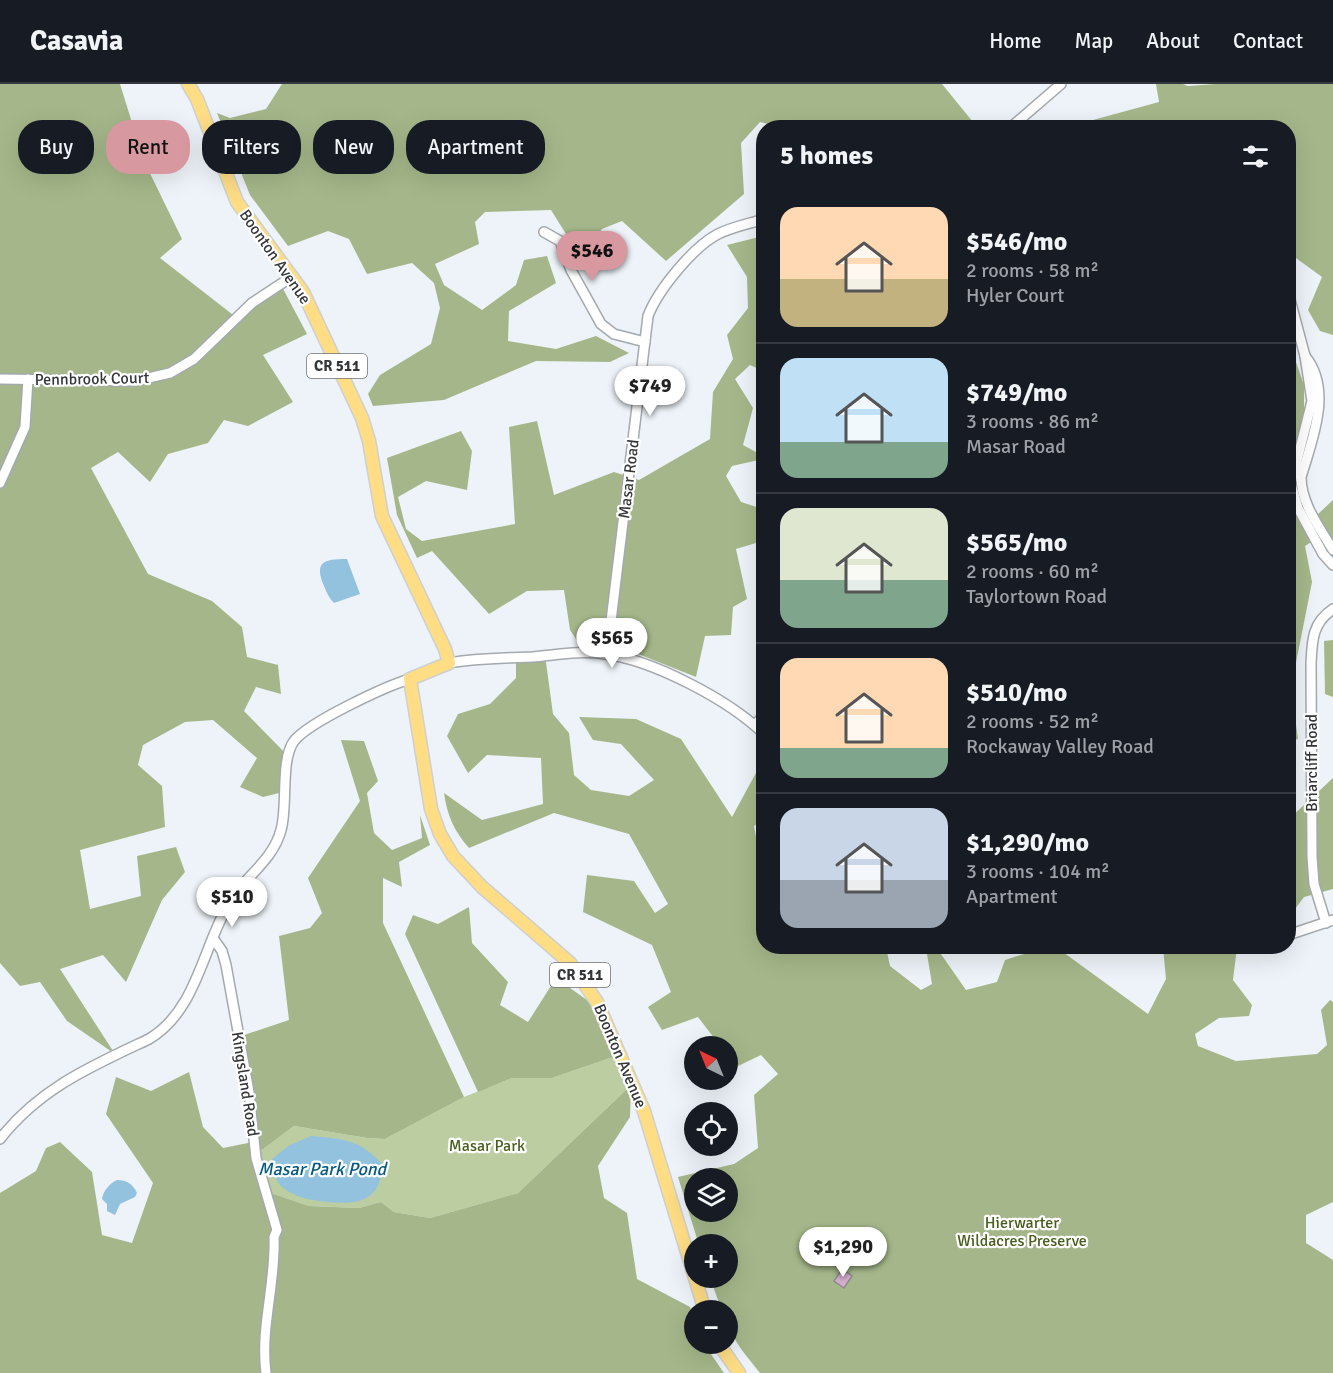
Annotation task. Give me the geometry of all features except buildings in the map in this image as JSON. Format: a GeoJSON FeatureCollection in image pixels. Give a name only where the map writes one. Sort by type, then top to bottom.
{"type":"FeatureCollection","features":[{"type":"Feature","properties":{"kind":"main road","name":"Boonton Avenue"},"geometry":{"type":"LineString","coordinates":[[188,84],[197,99],[237,202],[303,292],[362,418],[369,441],[382,516],[445,648],[449,663]]}},
{"type":"Feature","properties":{"kind":"main road"},"geometry":{"type":"LineString","coordinates":[[410,679],[449,663]]}},
{"type":"Feature","properties":{"kind":"main road","name":"Boonton Avenue"},"geometry":{"type":"LineString","coordinates":[[410,679],[431,809],[440,834],[453,856],[482,887],[570,963],[597,1002],[644,1111],[702,1300]]}},
{"type":"Feature","properties":{"kind":"main road"},"geometry":{"type":"LineString","coordinates":[[726,1354],[740,1373]]}},
{"type":"Feature","properties":{"kind":"street"},"geometry":{"type":"LineString","coordinates":[[1019,120],[1061,84]]}},
{"type":"Feature","properties":{"kind":"street","name":"Masar Road"},"geometry":{"type":"LineString","coordinates":[[607,654],[648,316],[662,288],[692,256],[717,235],[756,222]]}},
{"type":"Feature","properties":{"kind":"street"},"geometry":{"type":"LineString","coordinates":[[544,232],[560,241],[581,290],[601,324],[614,334],[645,342]]}},
{"type":"Feature","properties":{"kind":"street","name":"Pennbrook Court"},"geometry":{"type":"LineString","coordinates":[[0,379],[135,381],[170,373],[194,359],[252,303],[292,276]]}},
{"type":"Feature","properties":{"kind":"street"},"geometry":{"type":"LineString","coordinates":[[1296,322],[1305,356],[1313,424],[1296,460]]}},
{"type":"Feature","properties":{"kind":"street"},"geometry":{"type":"LineString","coordinates":[[0,483],[25,427],[28,379]]}},
{"type":"Feature","properties":{"kind":"street"},"geometry":{"type":"LineString","coordinates":[[1296,493],[1333,550]]}},
{"type":"Feature","properties":{"kind":"street"},"geometry":{"type":"LineString","coordinates":[[1301,502],[1323,554],[1333,565]]}},
{"type":"Feature","properties":{"kind":"street","name":"Briarcliff Road"},"geometry":{"type":"LineString","coordinates":[[1330,922],[1314,884],[1311,856],[1311,664],[1312,635],[1317,623],[1333,609]]}},
{"type":"Feature","properties":{"kind":"street"},"geometry":{"type":"LineString","coordinates":[[449,663],[585,653],[607,654],[628,659],[696,687],[755,725]]}},
{"type":"Feature","properties":{"kind":"street"},"geometry":{"type":"LineString","coordinates":[[0,1139],[32,1104],[56,1086],[149,1039],[163,1029],[192,987],[231,900],[266,861],[278,840],[285,808],[289,752],[294,741],[303,733],[367,696],[410,679]]}},
{"type":"Feature","properties":{"kind":"street"},"geometry":{"type":"LineString","coordinates":[[1296,933],[1330,922]]}},
{"type":"Feature","properties":{"kind":"street","name":"Kingsland Road"},"geometry":{"type":"LineString","coordinates":[[213,938],[222,951],[226,965],[249,1092],[256,1158],[277,1230],[264,1352],[266,1373]]}},
{"type":"Feature","properties":{"kind":"green space"},"geometry":{"type":"Polygon","coordinates":[[[0,84],[120,84],[131,120],[106,120],[106,174],[150,174],[182,239],[160,258],[237,318],[281,285],[307,334],[263,355],[293,402],[248,426],[224,420],[208,443],[168,454],[150,482],[118,452],[91,468],[148,574],[212,601],[242,627],[247,657],[278,665],[281,694],[256,687],[244,711],[289,757],[287,791],[263,797],[240,787],[257,758],[213,720],[185,722],[143,745],[138,765],[162,786],[165,827],[80,850],[90,909],[141,896],[137,856],[176,847],[185,872],[162,900],[126,982],[103,955],[60,969],[115,1054],[67,1021],[40,982],[20,986],[0,963],[0,84]]]}},
{"type":"Feature","properties":{"kind":"green space"},"geometry":{"type":"Polygon","coordinates":[[[282,84],[942,84],[971,120],[756,120],[756,126],[741,143],[744,194],[666,261],[622,221],[602,229],[581,258],[551,210],[485,212],[475,222],[479,244],[435,264],[444,285],[482,310],[516,285],[524,260],[547,256],[556,283],[509,311],[508,341],[556,349],[596,336],[629,353],[610,362],[536,361],[444,400],[373,406],[368,394],[380,375],[431,344],[440,308],[434,283],[412,263],[367,274],[349,239],[328,231],[288,246],[250,195],[242,174],[301,174],[301,120],[220,120],[217,113],[230,118],[266,109],[282,84]]]}},
{"type":"Feature","properties":{"kind":"green space"},"geometry":{"type":"Polygon","coordinates":[[[1156,84],[1188,86],[1333,84],[1333,335],[1320,331],[1308,310],[1322,277],[1296,258],[1296,120],[1093,120],[1159,102],[1156,84]]]}},
{"type":"Feature","properties":{"kind":"green space"},"geometry":{"type":"Polygon","coordinates":[[[756,238],[756,368],[750,365],[735,379],[753,408],[743,445],[756,452],[756,461],[732,466],[726,476],[741,502],[756,507],[756,543],[736,549],[747,599],[733,607],[731,635],[705,636],[696,677],[618,646],[580,645],[570,630],[564,590],[527,591],[489,614],[432,551],[417,558],[397,515],[387,458],[461,431],[472,451],[467,490],[426,481],[398,497],[406,529],[422,541],[515,524],[509,427],[537,421],[554,495],[614,472],[639,480],[710,439],[713,392],[733,359],[727,335],[748,308],[747,277],[727,245],[756,238]]]}},
{"type":"Feature","properties":{"kind":"green space"},"geometry":{"type":"Polygon","coordinates":[[[1296,362],[1304,385],[1304,467],[1299,491],[1322,535],[1305,546],[1312,582],[1296,663],[1296,362]]]}},
{"type":"Feature","properties":{"kind":"green space"},"geometry":{"type":"Polygon","coordinates":[[[1333,500],[1333,545],[1317,515],[1333,500]]]}},
{"type":"Feature","properties":{"kind":"green space"},"geometry":{"type":"Polygon","coordinates":[[[1333,640],[1333,697],[1325,694],[1324,641],[1333,640]]]}},
{"type":"Feature","properties":{"kind":"green space","name":"Hierwarter Wildacres Preserve"},"geometry":{"type":"Polygon","coordinates":[[[545,655],[553,714],[569,733],[574,775],[591,790],[629,796],[654,780],[621,744],[593,740],[579,717],[636,719],[681,739],[732,817],[756,773],[756,825],[754,826],[756,837],[756,954],[887,954],[890,966],[921,990],[932,984],[927,954],[941,954],[966,990],[997,982],[1005,960],[1024,954],[1066,954],[1148,1014],[1166,979],[1164,954],[1236,954],[1233,980],[1252,1005],[1249,1016],[1219,1018],[1195,1034],[1198,1046],[1236,1061],[1317,1054],[1327,1045],[1321,1010],[1330,1000],[1333,1002],[1333,1202],[1306,1215],[1306,1243],[1333,1260],[1333,1373],[760,1373],[738,1343],[738,1300],[718,1300],[714,1288],[738,1288],[738,1234],[696,1234],[692,1222],[738,1222],[738,1168],[717,1168],[734,1164],[758,1148],[754,1095],[778,1074],[761,1055],[738,1066],[738,1036],[713,1036],[698,1017],[662,1030],[648,1007],[671,992],[652,945],[583,912],[587,875],[634,881],[655,913],[668,904],[629,834],[554,813],[469,848],[455,829],[449,816],[444,793],[482,820],[543,804],[541,758],[487,755],[468,773],[447,736],[458,714],[490,704],[516,678],[516,657],[545,655]]]}},
{"type":"Feature","properties":{"kind":"green space"},"geometry":{"type":"Polygon","coordinates":[[[341,740],[364,741],[378,781],[367,793],[374,833],[392,850],[422,838],[420,815],[430,845],[399,862],[402,887],[383,878],[383,923],[464,1097],[385,1139],[294,1126],[258,1153],[265,1191],[309,1206],[359,1208],[381,1202],[394,1212],[430,1218],[518,1193],[629,1087],[616,1056],[552,1078],[512,1078],[478,1092],[405,934],[413,915],[438,924],[469,907],[472,943],[508,982],[500,1005],[528,1022],[556,978],[594,1005],[631,1089],[630,1117],[598,1166],[604,1198],[627,1213],[637,1279],[684,1304],[684,1354],[711,1354],[724,1373],[0,1373],[0,1193],[36,1171],[46,1148],[60,1142],[92,1172],[102,1235],[132,1243],[153,1183],[106,1114],[116,1077],[151,1091],[189,1072],[203,1127],[223,1148],[253,1142],[235,1038],[289,1020],[279,936],[310,928],[322,913],[308,878],[360,801],[341,740]]]}},
{"type":"Feature","properties":{"kind":"green space"},"geometry":{"type":"Polygon","coordinates":[[[1333,778],[1333,889],[1304,897],[1296,908],[1296,812],[1333,778]]]}},
{"type":"Feature","properties":{"kind":"green space","name":"Masar Park"},"geometry":{"type":"Polygon","coordinates":[[[616,1056],[630,1086],[518,1193],[430,1218],[394,1212],[381,1202],[359,1208],[309,1206],[265,1191],[258,1153],[294,1126],[385,1139],[464,1097],[512,1078],[552,1078],[616,1056]]]}},
{"type":"Feature","properties":{"kind":"green space"},"geometry":{"type":"Polygon","coordinates":[[[684,1176],[684,1196],[678,1177],[684,1176]]]}},
{"type":"Feature","properties":{"kind":"water"},"geometry":{"type":"Polygon","coordinates":[[[347,559],[360,594],[334,603],[321,578],[321,567],[327,561],[347,559]]]}},
{"type":"Feature","properties":{"kind":"water","name":"Masar Park Pond"},"geometry":{"type":"Polygon","coordinates":[[[311,1136],[350,1142],[367,1150],[383,1165],[378,1186],[366,1198],[349,1203],[339,1203],[303,1198],[281,1186],[271,1160],[288,1146],[311,1136]]]}},
{"type":"Feature","properties":{"kind":"water"},"geometry":{"type":"Polygon","coordinates":[[[117,1180],[129,1183],[137,1193],[135,1197],[120,1204],[115,1215],[107,1211],[107,1204],[102,1199],[107,1188],[117,1180]]]}}]}
